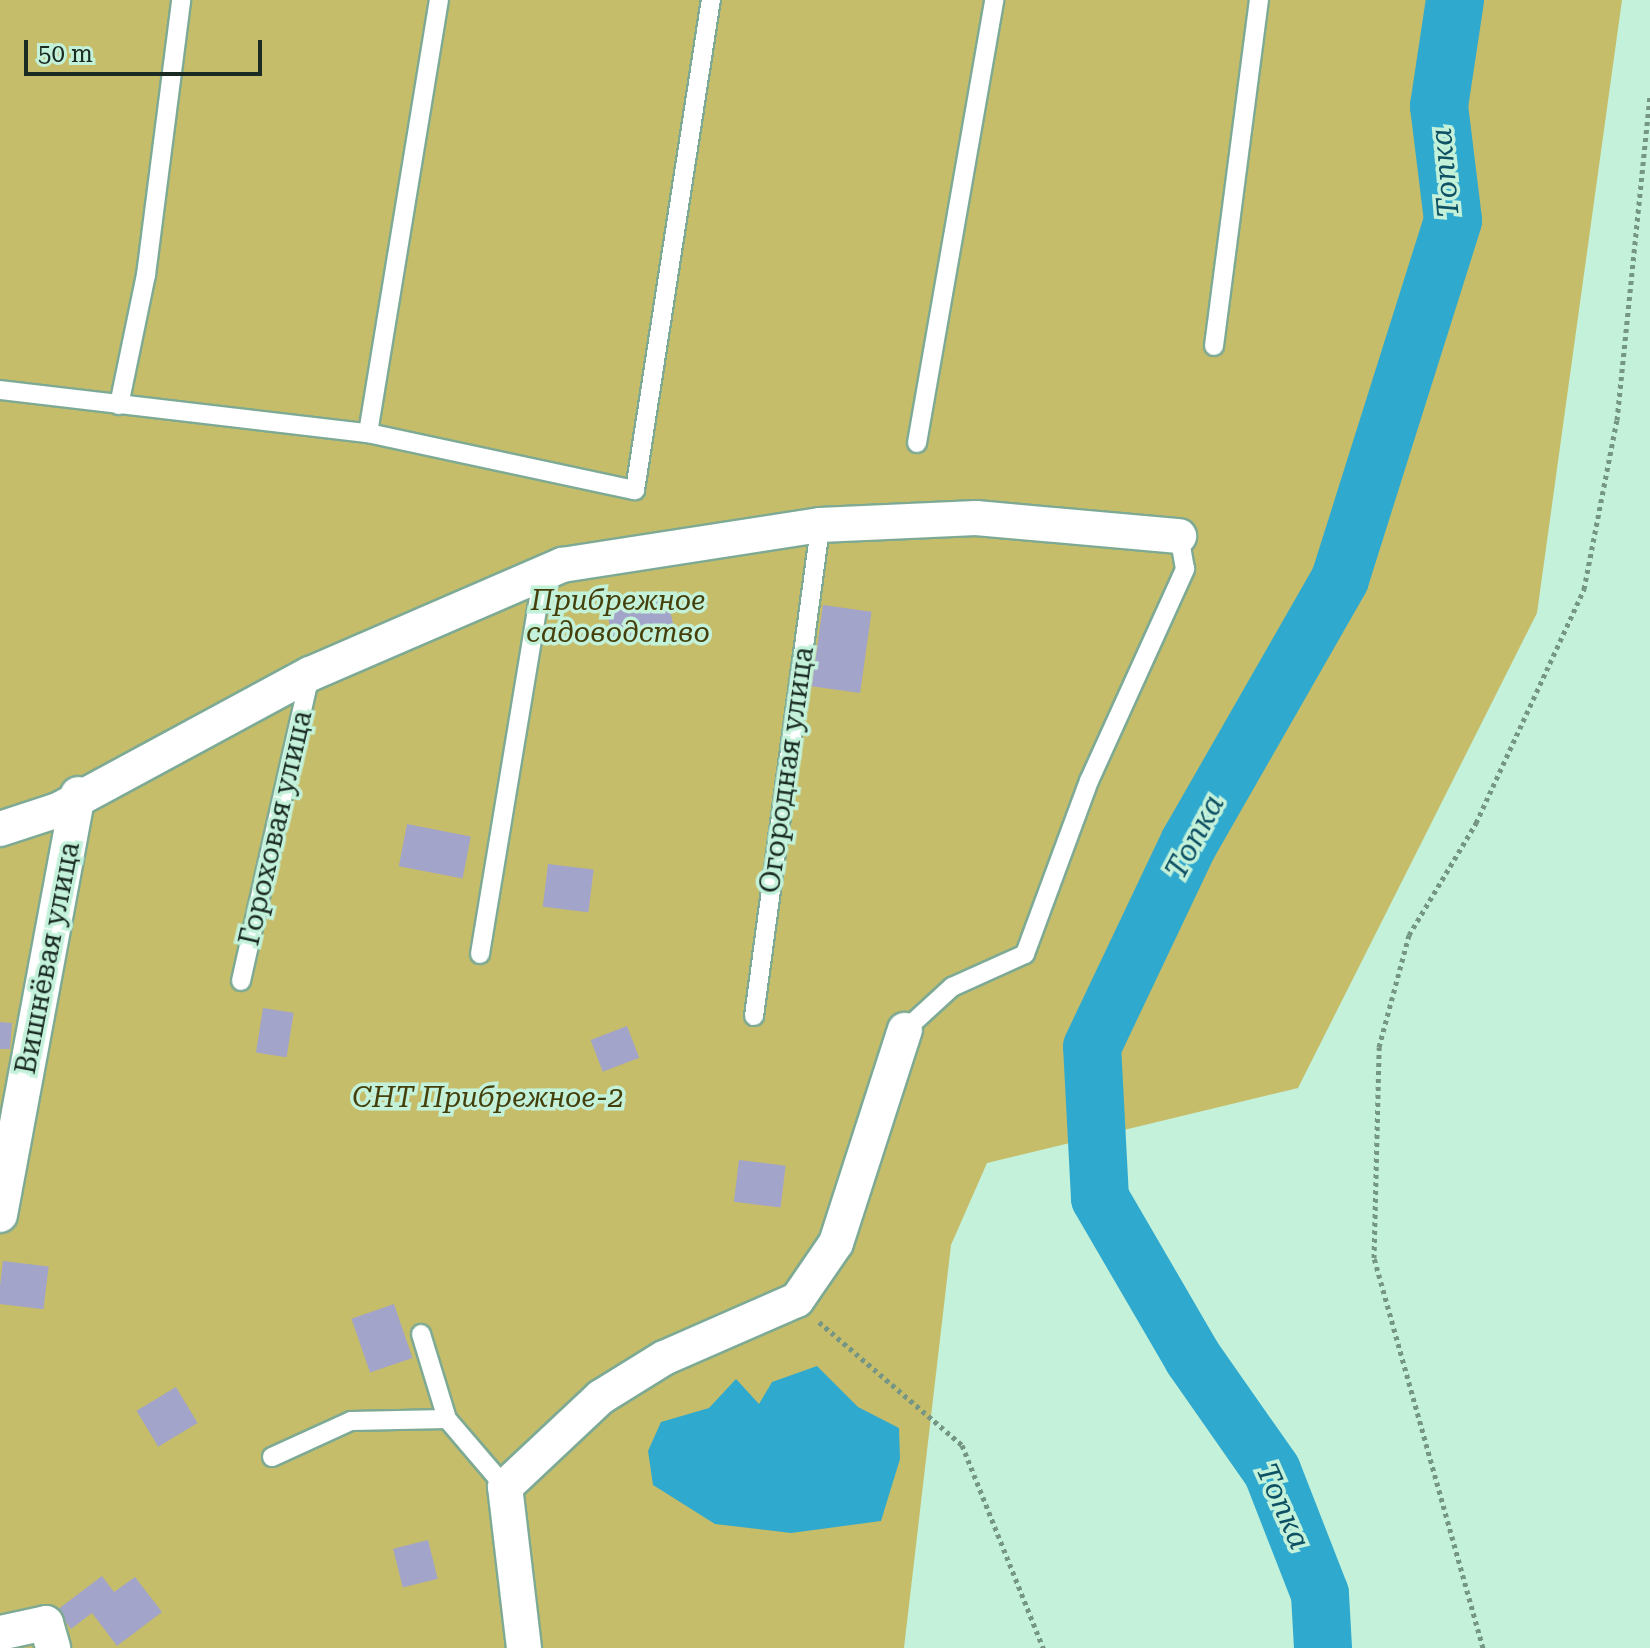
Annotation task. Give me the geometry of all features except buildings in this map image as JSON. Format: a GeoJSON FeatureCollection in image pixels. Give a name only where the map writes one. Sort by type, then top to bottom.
{"type":"FeatureCollection","features":[{"type":"Feature","properties":{"kind":"street"},"geometry":{"type":"LineString","coordinates":[[0,829],[78,794],[310,674],[543,574],[613,553],[820,525],[976,518],[1179,536]]}},
{"type":"Feature","properties":{"kind":"street","name":"Вишнёвая улица"},"geometry":{"type":"LineString","coordinates":[[0,1215],[78,794]]}},
{"type":"Feature","properties":{"kind":"street"},"geometry":{"type":"LineString","coordinates":[[524,1648],[505,1487],[601,1397],[664,1358],[797,1300],[836,1243],[905,1030]]}},
{"type":"Feature","properties":{"kind":"street"},"geometry":{"type":"LineString","coordinates":[[0,1633],[50,1636]]}},
{"type":"Feature","properties":{"kind":"lane"},"geometry":{"type":"LineString","coordinates":[[119,405],[146,275],[181,0]]}},
{"type":"Feature","properties":{"kind":"lane"},"geometry":{"type":"LineString","coordinates":[[368,433],[439,0]]}},
{"type":"Feature","properties":{"kind":"lane"},"geometry":{"type":"LineString","coordinates":[[0,390],[368,433],[635,490],[711,0]]}},
{"type":"Feature","properties":{"kind":"lane"},"geometry":{"type":"LineString","coordinates":[[917,443],[994,0]]}},
{"type":"Feature","properties":{"kind":"lane"},"geometry":{"type":"LineString","coordinates":[[1214,346],[1259,0]]}},
{"type":"Feature","properties":{"kind":"lane","name":"Огородная улица"},"geometry":{"type":"LineString","coordinates":[[754,1016],[820,525]]}},
{"type":"Feature","properties":{"kind":"lane"},"geometry":{"type":"LineString","coordinates":[[905,1030],[952,987],[1025,954],[1089,781],[1185,569],[1179,536]]}},
{"type":"Feature","properties":{"kind":"lane"},"geometry":{"type":"LineString","coordinates":[[480,954],[543,574]]}},
{"type":"Feature","properties":{"kind":"lane","name":"Гороховая улица"},"geometry":{"type":"LineString","coordinates":[[241,981],[310,674]]}},
{"type":"Feature","properties":{"kind":"lane"},"geometry":{"type":"LineString","coordinates":[[421,1334],[447,1419],[505,1487]]}},
{"type":"Feature","properties":{"kind":"lane"},"geometry":{"type":"LineString","coordinates":[[272,1457],[351,1421],[447,1419]]}},
{"type":"Feature","properties":{"kind":"path"},"geometry":{"type":"LineString","coordinates":[[1483,1648],[1374,1258],[1379,1047],[1409,935],[1476,823],[1584,589],[1617,420],[1650,96]]}},
{"type":"Feature","properties":{"kind":"path"},"geometry":{"type":"LineString","coordinates":[[797,1300],[962,1445],[1043,1648]]}},
{"type":"Feature","properties":{"kind":"green space","name":"Прибрежное садоводство"},"geometry":{"type":"Polygon","coordinates":[[[0,0],[1622,0],[1537,613],[1298,1088],[987,1163],[951,1245],[904,1648],[0,1648],[0,0]]]}},
{"type":"Feature","properties":{"kind":"water"},"geometry":{"type":"Polygon","coordinates":[[[817,1366],[858,1407],[899,1428],[900,1459],[881,1521],[791,1533],[715,1524],[653,1485],[648,1451],[661,1422],[709,1408],[736,1379],[759,1404],[772,1382],[817,1366]]]}},
{"type":"Feature","properties":{"kind":"waterway","name":"Топка"},"geometry":{"type":"LineString","coordinates":[[1323,1648],[1320,1594],[1272,1471],[1193,1358],[1100,1198],[1092,1047],[1189,843],[1340,579],[1453,220],[1439,106],[1455,0]]}},
{"type":"Feature","properties":{"kind":"park label","name":"СНТ Прибрежное-2"},"geometry":{"type":"Point","coordinates":[488,1098]}}]}
